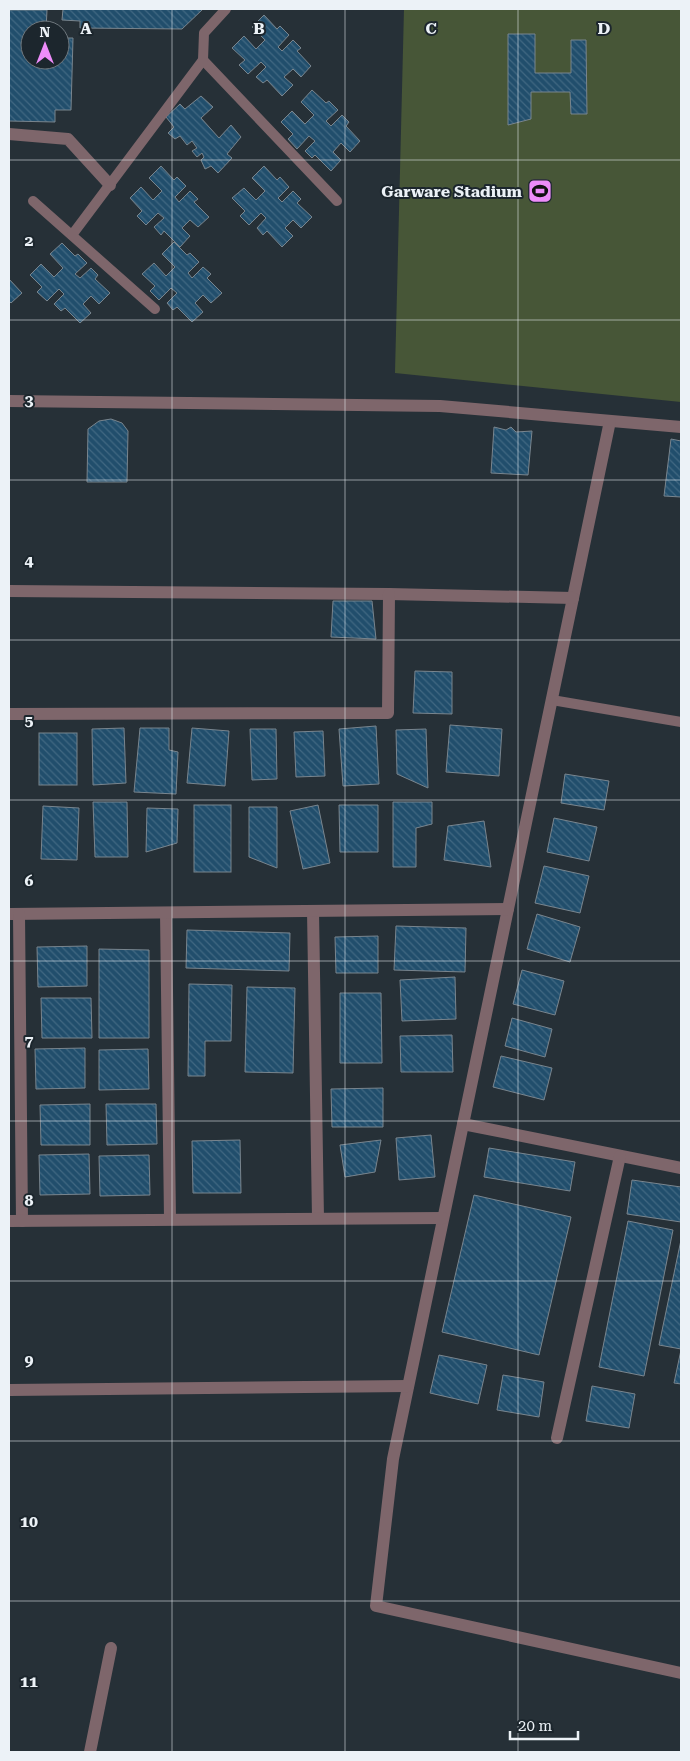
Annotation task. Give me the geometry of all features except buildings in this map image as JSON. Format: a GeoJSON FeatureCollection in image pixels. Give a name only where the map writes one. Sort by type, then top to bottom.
{"type":"FeatureCollection","features":[{"type":"Feature","properties":{"kind":"street"},"geometry":{"type":"LineString","coordinates":[[9,134],[68,139],[110,185]]}},
{"type":"Feature","properties":{"kind":"street"},"geometry":{"type":"LineString","coordinates":[[9,401],[440,406],[681,427]]}},
{"type":"Feature","properties":{"kind":"street"},"geometry":{"type":"LineString","coordinates":[[610,421],[392,1459],[376,1606],[681,1673]]}},
{"type":"Feature","properties":{"kind":"street"},"geometry":{"type":"LineString","coordinates":[[9,592],[389,594],[573,598]]}},
{"type":"Feature","properties":{"kind":"street"},"geometry":{"type":"LineString","coordinates":[[9,714],[388,713],[389,594]]}},
{"type":"Feature","properties":{"kind":"street"},"geometry":{"type":"LineString","coordinates":[[22,1221],[15,1064],[14,914],[508,909]]}},
{"type":"Feature","properties":{"kind":"street"},"geometry":{"type":"LineString","coordinates":[[313,911],[318,1218]]}},
{"type":"Feature","properties":{"kind":"street"},"geometry":{"type":"LineString","coordinates":[[166,913],[170,1220]]}},
{"type":"Feature","properties":{"kind":"street"},"geometry":{"type":"LineString","coordinates":[[463,1124],[681,1168]]}},
{"type":"Feature","properties":{"kind":"street"},"geometry":{"type":"LineString","coordinates":[[557,1438],[620,1156]]}},
{"type":"Feature","properties":{"kind":"street"},"geometry":{"type":"LineString","coordinates":[[9,1221],[443,1218]]}},
{"type":"Feature","properties":{"kind":"street"},"geometry":{"type":"LineString","coordinates":[[9,1390],[408,1386]]}},
{"type":"Feature","properties":{"kind":"street"},"geometry":{"type":"LineString","coordinates":[[90,1752],[111,1648]]}},
{"type":"Feature","properties":{"kind":"lane"},"geometry":{"type":"LineString","coordinates":[[72,235],[203,60],[204,34],[226,9]]}},
{"type":"Feature","properties":{"kind":"lane"},"geometry":{"type":"LineString","coordinates":[[203,60],[336,201]]}},
{"type":"Feature","properties":{"kind":"lane"},"geometry":{"type":"LineString","coordinates":[[33,201],[156,309]]}},
{"type":"Feature","properties":{"kind":"lane"},"geometry":{"type":"LineString","coordinates":[[552,700],[681,722]]}},
{"type":"Feature","properties":{"kind":"green space","name":"Garware Stadium"},"geometry":{"type":"Polygon","coordinates":[[[404,9],[681,9],[681,402],[395,373],[404,9]]]}},
{"type":"Feature","properties":{"kind":"place","name":"Garware Stadium"},"geometry":{"type":"Point","coordinates":[540,191]}}]}
